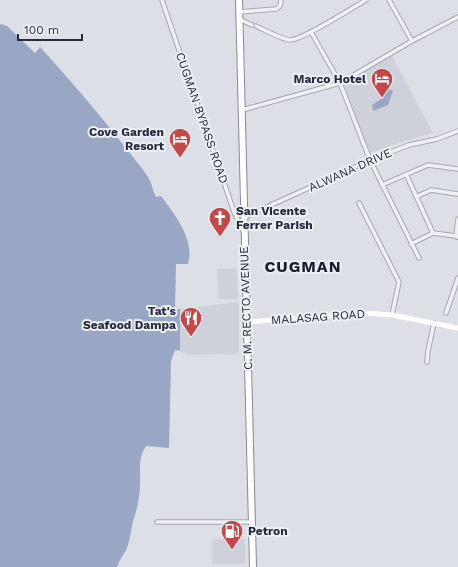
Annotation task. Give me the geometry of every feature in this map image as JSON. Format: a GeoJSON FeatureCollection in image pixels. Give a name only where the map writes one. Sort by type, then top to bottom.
{"type":"FeatureCollection","features":[{"type":"Feature","properties":{"kind":"highway","name":"C. M. RECTO AVENUE"},"geometry":{"type":"LineString","coordinates":[[239,0],[253,567]]}},
{"type":"Feature","properties":{"kind":"street","name":"CUGMAN BYPASS ROAD"},"geometry":{"type":"LineString","coordinates":[[162,0],[234,212],[244,234]]}},
{"type":"Feature","properties":{"kind":"street"},"geometry":{"type":"LineString","coordinates":[[239,12],[276,9],[280,6],[281,0]]}},
{"type":"Feature","properties":{"kind":"street"},"geometry":{"type":"LineString","coordinates":[[239,19],[286,40],[290,40],[311,32],[366,0]]}},
{"type":"Feature","properties":{"kind":"street"},"geometry":{"type":"LineString","coordinates":[[389,0],[412,41]]}},
{"type":"Feature","properties":{"kind":"street"},"geometry":{"type":"LineString","coordinates":[[242,110],[340,83],[412,41],[458,17]]}},
{"type":"Feature","properties":{"kind":"street"},"geometry":{"type":"LineString","coordinates":[[311,32],[340,83],[370,160],[419,258]]}},
{"type":"Feature","properties":{"kind":"street","name":"ALWANA DRIVE"},"geometry":{"type":"LineString","coordinates":[[244,217],[370,160],[409,145],[437,139],[458,131]]}},
{"type":"Feature","properties":{"kind":"street"},"geometry":{"type":"LineString","coordinates":[[382,185],[428,165],[458,169]]}},
{"type":"Feature","properties":{"kind":"street"},"geometry":{"type":"LineString","coordinates":[[406,174],[433,233]]}},
{"type":"Feature","properties":{"kind":"street"},"geometry":{"type":"LineString","coordinates":[[416,197],[431,190],[458,194]]}},
{"type":"Feature","properties":{"kind":"street"},"geometry":{"type":"LineString","coordinates":[[359,203],[399,282],[392,315]]}},
{"type":"Feature","properties":{"kind":"street"},"geometry":{"type":"LineString","coordinates":[[412,244],[433,233],[457,237],[458,219]]}},
{"type":"Feature","properties":{"kind":"street"},"geometry":{"type":"LineString","coordinates":[[446,313],[457,285],[458,278]]}},
{"type":"Feature","properties":{"kind":"street","name":"MALASAG ROAD"},"geometry":{"type":"LineString","coordinates":[[248,322],[360,313],[392,315],[458,328]]}},
{"type":"Feature","properties":{"kind":"street"},"geometry":{"type":"LineString","coordinates":[[427,362],[434,323]]}},
{"type":"Feature","properties":{"kind":"street"},"geometry":{"type":"LineString","coordinates":[[157,522],[252,522]]}},
{"type":"Feature","properties":{"kind":"shaded area","name":"Marco Hotel"},"geometry":{"type":"Polygon","coordinates":[[[391,54],[433,133],[370,153],[342,84],[391,54]]]}},
{"type":"Feature","properties":{"kind":"shaded area"},"geometry":{"type":"Polygon","coordinates":[[[237,268],[238,299],[218,299],[217,269],[237,268]]]}},
{"type":"Feature","properties":{"kind":"shaded area"},"geometry":{"type":"Polygon","coordinates":[[[239,302],[239,354],[188,355],[180,351],[180,309],[239,302]]]}},
{"type":"Feature","properties":{"kind":"shaded area"},"geometry":{"type":"Polygon","coordinates":[[[212,539],[245,539],[245,564],[212,564],[212,539]]]}},
{"type":"Feature","properties":{"kind":"water"},"geometry":{"type":"Polygon","coordinates":[[[1,24],[7,26],[35,53],[40,47],[83,96],[145,173],[156,197],[161,196],[178,219],[189,246],[188,264],[176,264],[175,309],[180,309],[180,351],[175,350],[171,361],[169,448],[146,446],[143,451],[140,460],[140,492],[137,507],[127,548],[117,567],[0,567],[1,24]]]}},
{"type":"Feature","properties":{"kind":"water"},"geometry":{"type":"Polygon","coordinates":[[[388,88],[393,91],[388,105],[373,111],[372,105],[381,99],[388,88]]]}},
{"type":"Feature","properties":{"kind":"place","name":"Marco Hotel"},"geometry":{"type":"Point","coordinates":[382,98]}},
{"type":"Feature","properties":{"kind":"place","name":"Cove Garden Resort"},"geometry":{"type":"Point","coordinates":[180,158]}},
{"type":"Feature","properties":{"kind":"place","name":"San Vicente Ferrer Parish"},"geometry":{"type":"Point","coordinates":[220,238]}},
{"type":"Feature","properties":{"kind":"place","name":"Tat's Seafood Dampa"},"geometry":{"type":"Point","coordinates":[191,338]}},
{"type":"Feature","properties":{"kind":"place","name":"Petron"},"geometry":{"type":"Point","coordinates":[232,550]}},
{"type":"Feature","properties":{"kind":"district","name":"CUGMAN"},"geometry":{"type":"Point","coordinates":[303,266]}}]}
